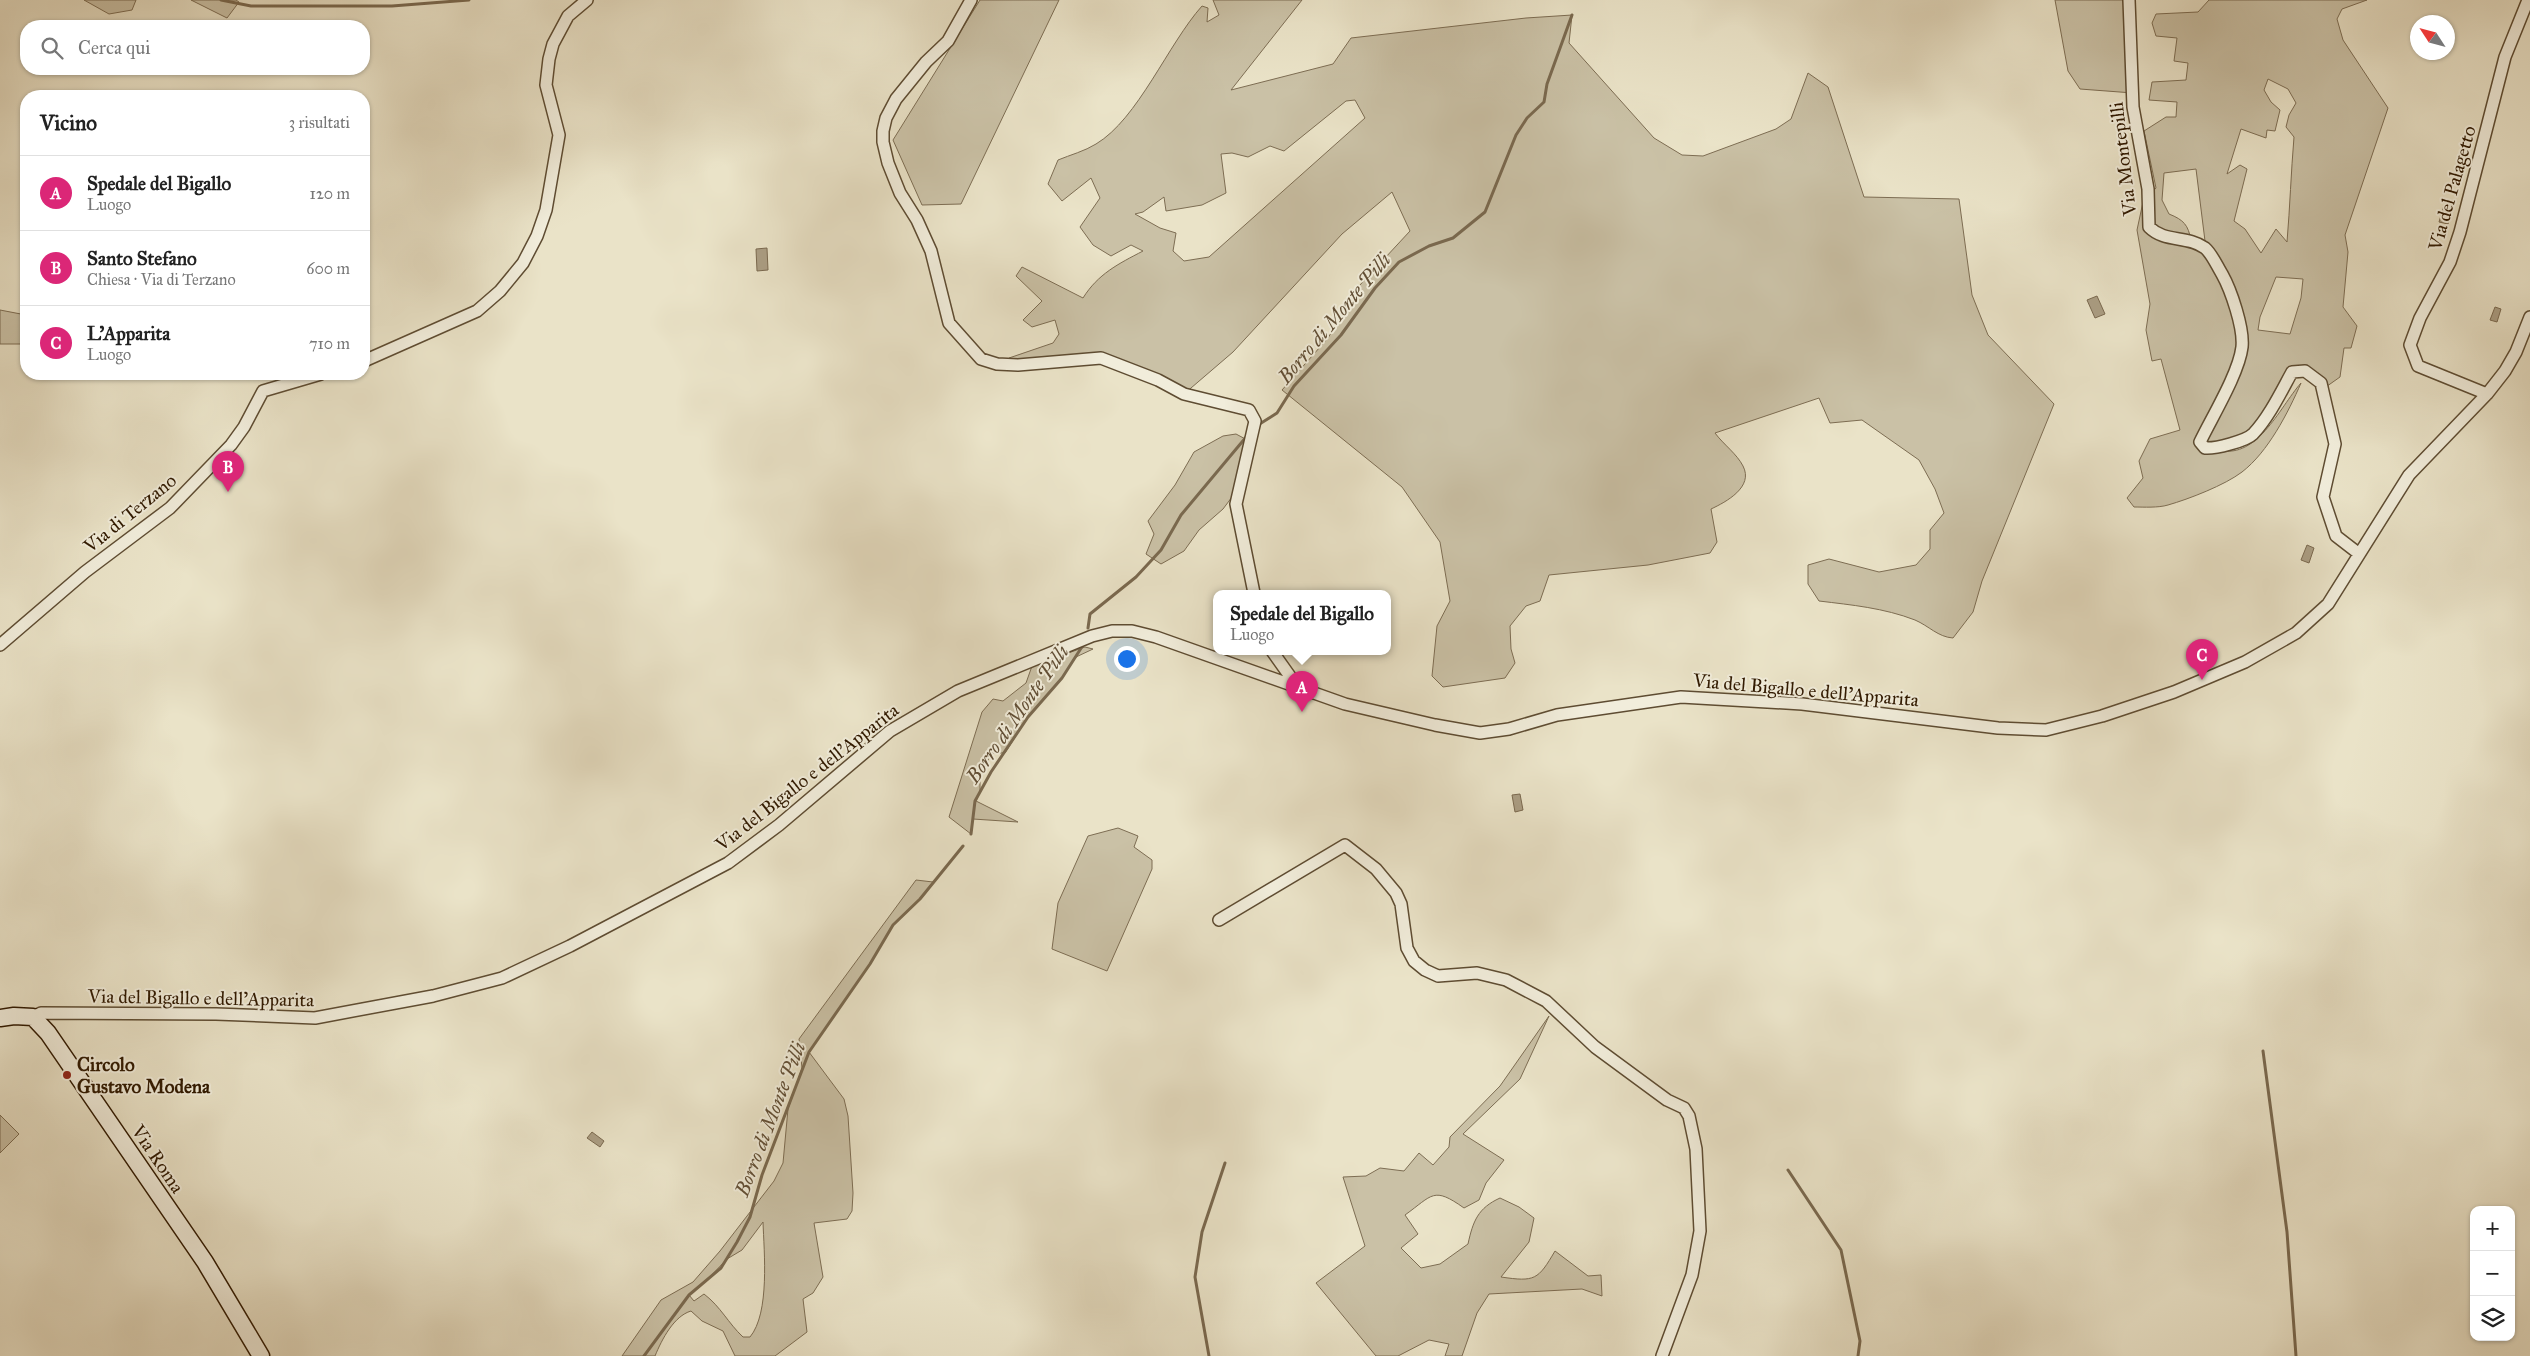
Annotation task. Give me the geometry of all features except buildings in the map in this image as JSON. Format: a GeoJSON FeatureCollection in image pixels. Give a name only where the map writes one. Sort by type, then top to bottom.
{"type":"FeatureCollection","features":[{"type":"Feature","properties":{"kind":"main road"},"geometry":{"type":"LineString","coordinates":[[0,1018],[14,1016],[37,1021]]}},
{"type":"Feature","properties":{"kind":"main road","name":"Via Roma"},"geometry":{"type":"LineString","coordinates":[[37,1021],[205,1262],[261,1356]]}},
{"type":"Feature","properties":{"kind":"street"},"geometry":{"type":"LineString","coordinates":[[370,357],[477,311],[500,291],[523,264],[537,236],[546,210],[559,135],[546,85],[549,59],[553,44],[568,16],[587,0]]}},
{"type":"Feature","properties":{"kind":"street"},"geometry":{"type":"LineString","coordinates":[[971,0],[948,41],[926,62],[896,99],[886,118],[883,130],[883,142],[888,163],[900,193],[917,220],[931,251],[949,323],[981,358],[997,364],[1018,365],[1101,358],[1158,380],[1184,394],[1249,410],[1255,421],[1236,504],[1253,590]]}},
{"type":"Feature","properties":{"kind":"street","name":"Via Montepilli"},"geometry":{"type":"LineString","coordinates":[[2129,0],[2133,107],[2148,188],[2149,227],[2157,235],[2172,240],[2190,240],[2206,249],[2229,286],[2242,347],[2229,386],[2200,442],[2205,448],[2214,449],[2252,435],[2278,397],[2292,372],[2305,370],[2321,382],[2335,444],[2323,497],[2336,536],[2358,553]]}},
{"type":"Feature","properties":{"kind":"street","name":"Via del Palagetto"},"geometry":{"type":"LineString","coordinates":[[2487,394],[2418,366],[2410,345],[2420,318],[2450,262],[2505,58],[2528,0]]}},
{"type":"Feature","properties":{"kind":"street","name":"Via del Bigallo e dell'Apparita"},"geometry":{"type":"LineString","coordinates":[[37,1021],[47,1023],[56,1014],[216,1014],[315,1018],[432,996],[502,978],[570,946],[728,863],[779,825],[890,731],[950,696],[1063,647],[1105,632],[1132,631],[1156,637],[1299,689],[1366,710],[1480,733],[1509,729],[1557,715],[1681,697],[1802,704],[1998,728],[2046,730],[2110,714],[2174,692],[2245,662],[2296,633],[2328,604],[2358,553],[2409,475],[2487,394],[2516,352],[2530,317]]}},
{"type":"Feature","properties":{"kind":"street","name":"Via di Terzano"},"geometry":{"type":"LineString","coordinates":[[0,645],[85,572],[170,508],[230,445],[244,426],[262,391],[300,380]]}},
{"type":"Feature","properties":{"kind":"street"},"geometry":{"type":"LineString","coordinates":[[1275,655],[1299,689]]}},
{"type":"Feature","properties":{"kind":"street"},"geometry":{"type":"LineString","coordinates":[[1219,920],[1345,845],[1376,869],[1396,893],[1401,904],[1407,948],[1414,960],[1425,970],[1438,976],[1477,973],[1506,980],[1546,1001],[1596,1048],[1667,1100],[1684,1108],[1689,1116],[1696,1149],[1700,1231],[1692,1274],[1662,1356]]}},
{"type":"Feature","properties":{"kind":"shaded area"},"geometry":{"type":"Polygon","coordinates":[[[84,0],[136,0],[132,10],[109,14],[84,0]]]}},
{"type":"Feature","properties":{"kind":"shaded area"},"geometry":{"type":"Polygon","coordinates":[[[191,0],[236,0],[239,2],[227,18],[191,0]]]}},
{"type":"Feature","properties":{"kind":"shaded area"},"geometry":{"type":"Polygon","coordinates":[[[980,0],[1059,0],[961,204],[922,205],[893,140],[980,0]]]}},
{"type":"Feature","properties":{"kind":"shaded area"},"geometry":{"type":"Polygon","coordinates":[[[1213,0],[1302,0],[1231,90],[1333,64],[1351,38],[1526,18],[1572,15],[1569,43],[1654,138],[1682,155],[1703,156],[1776,129],[1791,119],[1808,73],[1828,87],[1864,197],[1959,199],[1972,295],[1988,335],[2054,404],[1982,581],[1973,612],[1953,638],[1938,633],[1920,622],[1892,613],[1819,601],[1808,584],[1808,565],[1829,559],[1879,572],[1916,565],[1930,549],[1930,530],[1944,513],[1935,489],[1919,460],[1862,420],[1830,423],[1819,398],[1715,433],[1743,466],[1745,481],[1731,498],[1711,509],[1717,542],[1710,553],[1648,565],[1549,575],[1540,601],[1526,606],[1510,626],[1511,649],[1515,663],[1505,678],[1443,687],[1432,676],[1437,626],[1450,601],[1440,542],[1402,487],[1282,390],[1328,338],[1359,286],[1410,231],[1392,192],[1342,234],[1233,352],[1184,394],[1101,358],[1018,365],[1009,358],[1053,343],[1059,334],[1055,320],[1032,327],[1023,320],[1042,301],[1016,276],[1022,267],[1083,298],[1102,276],[1117,265],[1143,251],[1131,245],[1111,256],[1093,245],[1080,227],[1100,198],[1091,178],[1062,201],[1048,184],[1058,160],[1096,144],[1111,132],[1139,99],[1189,22],[1202,6],[1208,8],[1207,22],[1219,15],[1213,0]],[[1355,100],[1346,101],[1284,151],[1270,146],[1248,157],[1232,153],[1221,154],[1226,193],[1202,205],[1166,211],[1164,197],[1143,212],[1135,214],[1160,228],[1176,233],[1173,251],[1184,261],[1209,257],[1365,118],[1355,100]]]}},
{"type":"Feature","properties":{"kind":"shaded area"},"geometry":{"type":"Polygon","coordinates":[[[2055,0],[2129,0],[2133,93],[2080,89],[2068,71],[2055,0]]]}},
{"type":"Feature","properties":{"kind":"shaded area"},"geometry":{"type":"Polygon","coordinates":[[[2209,0],[2367,0],[2342,9],[2337,19],[2343,40],[2388,108],[2345,235],[2348,252],[2343,307],[2357,326],[2351,348],[2344,348],[2340,377],[2323,389],[2321,383],[2292,372],[2251,435],[2215,449],[2230,451],[2243,448],[2254,441],[2275,419],[2301,383],[2290,407],[2269,443],[2242,472],[2217,487],[2168,505],[2160,507],[2134,507],[2127,498],[2143,478],[2139,461],[2150,439],[2180,430],[2161,359],[2152,361],[2146,330],[2150,304],[2137,230],[2143,202],[2156,188],[2144,131],[2166,117],[2176,117],[2177,102],[2149,100],[2152,82],[2186,80],[2188,63],[2174,61],[2177,38],[2156,36],[2152,23],[2156,14],[2198,12],[2209,0]],[[2268,79],[2264,90],[2271,102],[2280,110],[2275,131],[2267,130],[2266,138],[2241,129],[2227,174],[2240,165],[2247,169],[2234,221],[2245,229],[2261,253],[2276,229],[2287,242],[2294,137],[2286,127],[2289,115],[2296,103],[2288,89],[2268,79]],[[2196,169],[2164,173],[2162,200],[2169,214],[2185,224],[2191,240],[2206,249],[2196,169]],[[2276,277],[2260,317],[2258,330],[2290,334],[2301,298],[2303,279],[2276,277]]]}},
{"type":"Feature","properties":{"kind":"shaded area"},"geometry":{"type":"Polygon","coordinates":[[[2444,205],[2453,207],[2448,224],[2439,222],[2444,205]]]}},
{"type":"Feature","properties":{"kind":"shaded area"},"geometry":{"type":"Polygon","coordinates":[[[767,248],[768,270],[757,271],[756,249],[767,248]]]}},
{"type":"Feature","properties":{"kind":"shaded area"},"geometry":{"type":"Polygon","coordinates":[[[2097,296],[2105,314],[2095,318],[2087,300],[2097,296]]]}},
{"type":"Feature","properties":{"kind":"shaded area"},"geometry":{"type":"Polygon","coordinates":[[[2495,307],[2501,309],[2497,322],[2490,320],[2495,307]]]}},
{"type":"Feature","properties":{"kind":"shaded area"},"geometry":{"type":"Polygon","coordinates":[[[0,310],[20,314],[20,344],[0,344],[0,310]]]}},
{"type":"Feature","properties":{"kind":"shaded area"},"geometry":{"type":"Polygon","coordinates":[[[1236,434],[1251,442],[1238,489],[1223,509],[1199,530],[1184,551],[1161,564],[1146,554],[1154,534],[1148,521],[1175,485],[1194,452],[1223,436],[1236,434]]]}},
{"type":"Feature","properties":{"kind":"shaded area"},"geometry":{"type":"Polygon","coordinates":[[[2307,545],[2314,548],[2309,563],[2301,560],[2307,545]]]}},
{"type":"Feature","properties":{"kind":"shaded area"},"geometry":{"type":"Polygon","coordinates":[[[1085,647],[1093,649],[1076,657],[1062,678],[1028,717],[1005,753],[991,753],[980,780],[980,792],[976,801],[1018,822],[973,819],[971,834],[949,817],[982,712],[993,699],[1003,701],[1026,683],[1032,666],[1085,647]]]}},
{"type":"Feature","properties":{"kind":"shaded area"},"geometry":{"type":"Polygon","coordinates":[[[1520,794],[1523,810],[1515,812],[1512,795],[1520,794]]]}},
{"type":"Feature","properties":{"kind":"shaded area"},"geometry":{"type":"Polygon","coordinates":[[[1118,828],[1138,836],[1134,847],[1152,860],[1152,869],[1107,971],[1052,949],[1058,903],[1088,836],[1118,828]]]}},
{"type":"Feature","properties":{"kind":"shaded area"},"geometry":{"type":"Polygon","coordinates":[[[916,880],[933,882],[920,899],[893,925],[870,964],[809,1052],[844,1099],[848,1116],[853,1193],[852,1211],[847,1219],[814,1223],[823,1277],[813,1293],[803,1299],[807,1332],[775,1356],[735,1356],[723,1331],[702,1321],[691,1311],[674,1323],[661,1342],[655,1356],[622,1356],[661,1300],[693,1282],[720,1251],[774,1181],[783,1163],[788,1109],[802,1068],[799,1039],[916,880]],[[763,1222],[742,1250],[727,1259],[702,1285],[689,1295],[694,1301],[704,1294],[743,1337],[750,1337],[761,1313],[765,1265],[763,1222]]]}},
{"type":"Feature","properties":{"kind":"shaded area"},"geometry":{"type":"Polygon","coordinates":[[[1549,1016],[1520,1079],[1463,1134],[1504,1160],[1486,1183],[1479,1200],[1464,1208],[1454,1201],[1439,1195],[1428,1198],[1405,1215],[1418,1234],[1401,1248],[1421,1268],[1440,1264],[1468,1244],[1478,1216],[1486,1206],[1500,1198],[1519,1207],[1534,1218],[1529,1242],[1501,1277],[1529,1279],[1534,1277],[1544,1268],[1555,1251],[1588,1276],[1601,1275],[1602,1296],[1582,1289],[1489,1294],[1477,1313],[1462,1356],[1445,1356],[1449,1344],[1429,1340],[1398,1356],[1376,1356],[1316,1283],[1365,1246],[1343,1177],[1366,1176],[1380,1168],[1404,1171],[1419,1153],[1433,1165],[1449,1147],[1450,1137],[1500,1086],[1549,1016]]]}},
{"type":"Feature","properties":{"kind":"shaded area"},"geometry":{"type":"Polygon","coordinates":[[[0,1115],[19,1134],[0,1153],[0,1115]]]}},
{"type":"Feature","properties":{"kind":"shaded area"},"geometry":{"type":"Polygon","coordinates":[[[592,1132],[604,1141],[600,1147],[587,1138],[592,1132]]]}},
{"type":"Feature","properties":{"kind":"waterway"},"geometry":{"type":"LineString","coordinates":[[221,0],[251,6],[392,6],[469,0]]}},
{"type":"Feature","properties":{"kind":"waterway","name":"Borro di Monte Pilli"},"geometry":{"type":"LineString","coordinates":[[1258,425],[1277,413],[1294,386],[1341,335],[1375,288],[1399,262],[1429,246],[1453,238],[1485,212],[1516,135],[1527,118],[1544,102],[1547,84],[1572,15]]}},
{"type":"Feature","properties":{"kind":"waterway","name":"Borro di Monte Pilli"},"geometry":{"type":"LineString","coordinates":[[1088,628],[1090,614],[1136,577],[1161,550],[1181,515],[1247,436]]}},
{"type":"Feature","properties":{"kind":"waterway","name":"Borro di Monte Pilli"},"geometry":{"type":"LineString","coordinates":[[971,834],[975,801],[991,772],[1028,717],[1062,678],[1085,642]]}},
{"type":"Feature","properties":{"kind":"waterway","name":"Borro di Monte Pilli"},"geometry":{"type":"LineString","coordinates":[[644,1356],[689,1295],[721,1268],[737,1242],[750,1217],[762,1175],[809,1052],[870,964],[893,925],[920,899],[963,846]]}},
{"type":"Feature","properties":{"kind":"waterway"},"geometry":{"type":"LineString","coordinates":[[2263,1051],[2287,1232],[2296,1356]]}},
{"type":"Feature","properties":{"kind":"waterway"},"geometry":{"type":"LineString","coordinates":[[1209,1356],[1195,1277],[1202,1232],[1225,1163]]}},
{"type":"Feature","properties":{"kind":"waterway"},"geometry":{"type":"LineString","coordinates":[[1788,1170],[1841,1250],[1860,1341],[1858,1356]]}},
{"type":"Feature","properties":{"kind":"place","name":"Santo Stefano"},"geometry":{"type":"Point","coordinates":[228,492]}},
{"type":"Feature","properties":{"kind":"place","name":"L'Apparita"},"geometry":{"type":"Point","coordinates":[2202,680]}},
{"type":"Feature","properties":{"kind":"place","name":"Spedale del Bigallo"},"geometry":{"type":"Point","coordinates":[1302,712]}},
{"type":"Feature","properties":{"kind":"place","name":"Circolo Gustavo Modena"},"geometry":{"type":"Point","coordinates":[67,1075]}}]}
